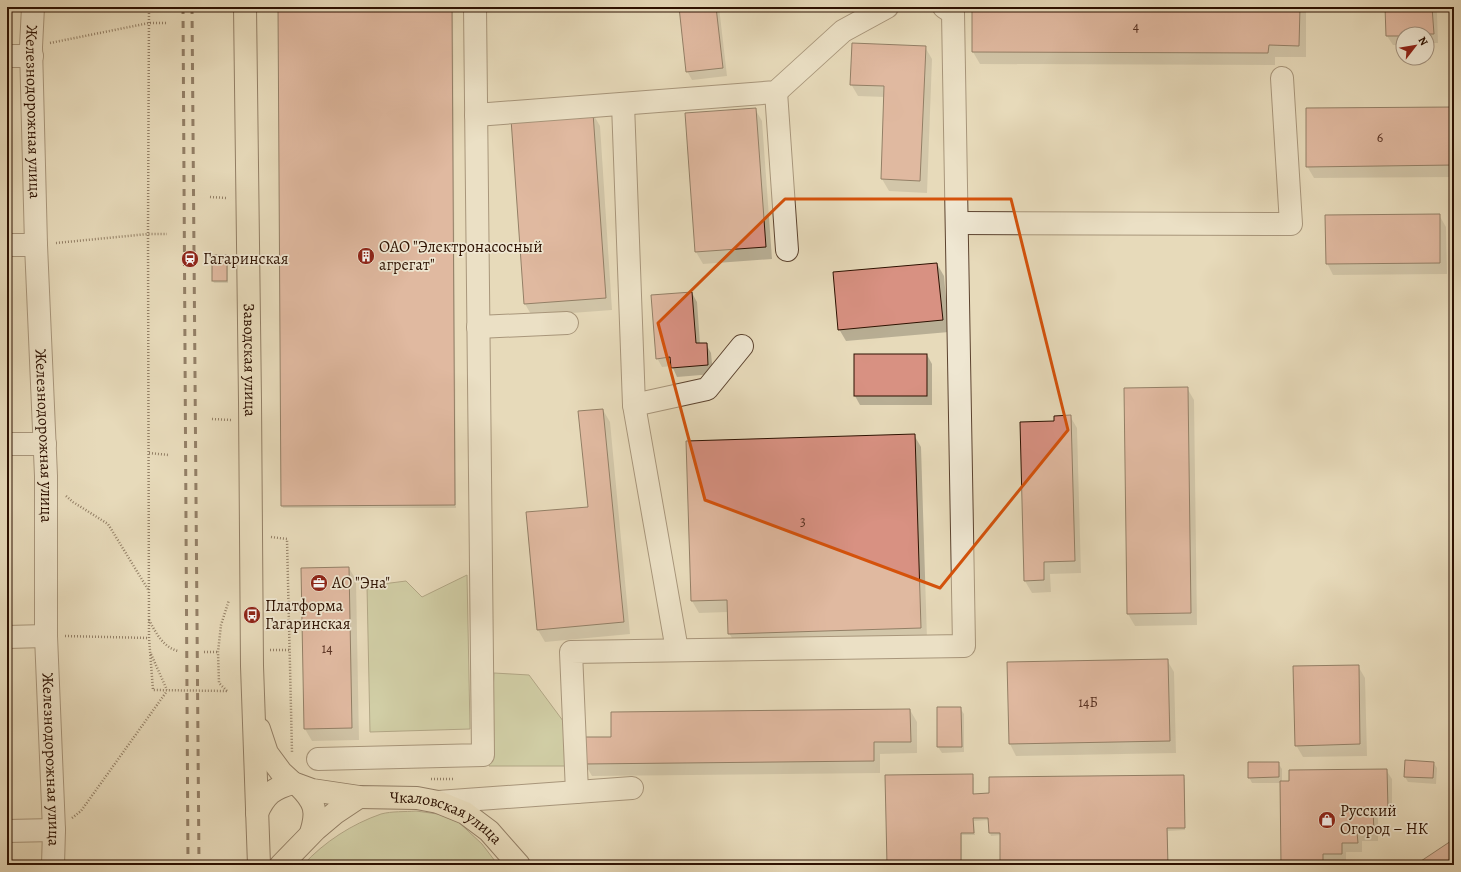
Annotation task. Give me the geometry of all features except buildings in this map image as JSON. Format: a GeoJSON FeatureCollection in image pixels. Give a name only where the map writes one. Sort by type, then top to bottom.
{"type":"FeatureCollection","features":[{"type":"Feature","properties":{"kind":"main road","name":"Заводская улица"},"geometry":{"type":"LineString","coordinates":[[245,7],[253,713],[259,865]]}},
{"type":"Feature","properties":{"kind":"main road"},"geometry":{"type":"LineString","coordinates":[[253,713],[267,753],[281,772],[310,797],[315,811],[315,820],[308,836],[291,844],[278,844],[268,841],[261,832],[257,816],[263,800],[272,792],[283,786],[296,785]]}},
{"type":"Feature","properties":{"kind":"main road","name":"Чкаловская улица"},"geometry":{"type":"LineString","coordinates":[[296,785],[360,797],[417,798],[438,802],[465,813],[489,831],[519,865]]}},
{"type":"Feature","properties":{"kind":"main road"},"geometry":{"type":"LineString","coordinates":[[280,865],[308,836],[335,813],[360,797]]}},
{"type":"Feature","properties":{"kind":"street","name":"Железнодорожная улица"},"geometry":{"type":"LineString","coordinates":[[33,7],[31,52],[36,245],[46,476],[46,636],[54,830],[53,865]]}},
{"type":"Feature","properties":{"kind":"street"},"geometry":{"type":"LineString","coordinates":[[318,759],[483,755],[475,7]]}},
{"type":"Feature","properties":{"kind":"street"},"geometry":{"type":"LineString","coordinates":[[476,115],[776,92],[843,31],[887,7]]}},
{"type":"Feature","properties":{"kind":"street"},"geometry":{"type":"LineString","coordinates":[[577,792],[571,652],[964,646],[958,223],[953,13],[944,7]]}},
{"type":"Feature","properties":{"kind":"street"},"geometry":{"type":"LineString","coordinates":[[7,56],[31,52]]}},
{"type":"Feature","properties":{"kind":"street"},"geometry":{"type":"LineString","coordinates":[[958,223],[1290,224],[1282,78]]}},
{"type":"Feature","properties":{"kind":"street"},"geometry":{"type":"LineString","coordinates":[[776,92],[787,250]]}},
{"type":"Feature","properties":{"kind":"street"},"geometry":{"type":"LineString","coordinates":[[623,104],[634,405],[677,650]]}},
{"type":"Feature","properties":{"kind":"street"},"geometry":{"type":"LineString","coordinates":[[7,245],[36,245]]}},
{"type":"Feature","properties":{"kind":"street"},"geometry":{"type":"LineString","coordinates":[[478,327],[567,323]]}},
{"type":"Feature","properties":{"kind":"street"},"geometry":{"type":"LineString","coordinates":[[634,405],[707,389],[742,346]]}},
{"type":"Feature","properties":{"kind":"street"},"geometry":{"type":"LineString","coordinates":[[7,444],[45,444]]}},
{"type":"Feature","properties":{"kind":"street"},"geometry":{"type":"LineString","coordinates":[[7,637],[46,636]]}},
{"type":"Feature","properties":{"kind":"street"},"geometry":{"type":"LineString","coordinates":[[438,802],[632,788]]}},
{"type":"Feature","properties":{"kind":"street"},"geometry":{"type":"LineString","coordinates":[[7,831],[54,830]]}},
{"type":"Feature","properties":{"kind":"path"},"geometry":{"type":"LineString","coordinates":[[149,7],[149,638],[153,690],[227,691],[219,683],[218,652],[221,625],[229,600]]}},
{"type":"Feature","properties":{"kind":"path"},"geometry":{"type":"LineString","coordinates":[[31,52],[149,23],[166,23]]}},
{"type":"Feature","properties":{"kind":"path"},"geometry":{"type":"LineString","coordinates":[[210,197],[222,198]]}},
{"type":"Feature","properties":{"kind":"path"},"geometry":{"type":"LineString","coordinates":[[36,245],[148,234],[167,234]]}},
{"type":"Feature","properties":{"kind":"path"},"geometry":{"type":"LineString","coordinates":[[212,419],[226,420]]}},
{"type":"Feature","properties":{"kind":"path"},"geometry":{"type":"LineString","coordinates":[[149,453],[169,455]]}},
{"type":"Feature","properties":{"kind":"path"},"geometry":{"type":"LineString","coordinates":[[46,476],[73,502],[108,524],[149,591]]}},
{"type":"Feature","properties":{"kind":"path"},"geometry":{"type":"LineString","coordinates":[[271,530],[271,537],[287,539],[292,754]]}},
{"type":"Feature","properties":{"kind":"path"},"geometry":{"type":"LineString","coordinates":[[149,619],[156,633],[165,644],[171,649],[178,651]]}},
{"type":"Feature","properties":{"kind":"path"},"geometry":{"type":"LineString","coordinates":[[46,636],[149,638]]}},
{"type":"Feature","properties":{"kind":"path"},"geometry":{"type":"LineString","coordinates":[[268,650],[290,650]]}},
{"type":"Feature","properties":{"kind":"path"},"geometry":{"type":"LineString","coordinates":[[150,651],[167,690]]}},
{"type":"Feature","properties":{"kind":"path"},"geometry":{"type":"LineString","coordinates":[[204,652],[218,652]]}},
{"type":"Feature","properties":{"kind":"path"},"geometry":{"type":"LineString","coordinates":[[54,830],[81,811],[167,690]]}},
{"type":"Feature","properties":{"kind":"path"},"geometry":{"type":"LineString","coordinates":[[426,779],[458,779]]}},
{"type":"Feature","properties":{"kind":"highlighted area"},"geometry":{"type":"Polygon","coordinates":[[[785,199],[1011,199],[1068,430],[940,588],[705,500],[658,323],[785,199]]]}},
{"type":"Feature","properties":{"kind":"green space"},"geometry":{"type":"Polygon","coordinates":[[[467,575],[470,729],[370,732],[367,586],[406,581],[422,597],[467,575]]]}},
{"type":"Feature","properties":{"kind":"green space"},"geometry":{"type":"Polygon","coordinates":[[[494,673],[529,675],[572,733],[571,766],[489,766],[494,673]]]}},
{"type":"Feature","properties":{"kind":"green space"},"geometry":{"type":"Polygon","coordinates":[[[416,811],[452,816],[482,844],[498,865],[303,865],[329,841],[349,828],[381,814],[416,811]]]}},
{"type":"Feature","properties":{"kind":"railway"},"geometry":{"type":"LineString","coordinates":[[183,7],[188,865]]}},
{"type":"Feature","properties":{"kind":"railway"},"geometry":{"type":"LineString","coordinates":[[192,7],[199,865]]}},
{"type":"Feature","properties":{"kind":"place","name":"ОАО \"Электронасосный агрегат\""},"geometry":{"type":"Point","coordinates":[366,256]}},
{"type":"Feature","properties":{"kind":"place","name":"Гагаринская"},"geometry":{"type":"Point","coordinates":[190,259]}},
{"type":"Feature","properties":{"kind":"place","name":"АО \"Эна\""},"geometry":{"type":"Point","coordinates":[319,583]}},
{"type":"Feature","properties":{"kind":"place","name":"Платформа Гагаринская"},"geometry":{"type":"Point","coordinates":[252,615]}},
{"type":"Feature","properties":{"kind":"place","name":"Русский Огород – НК"},"geometry":{"type":"Point","coordinates":[1327,820]}}]}
